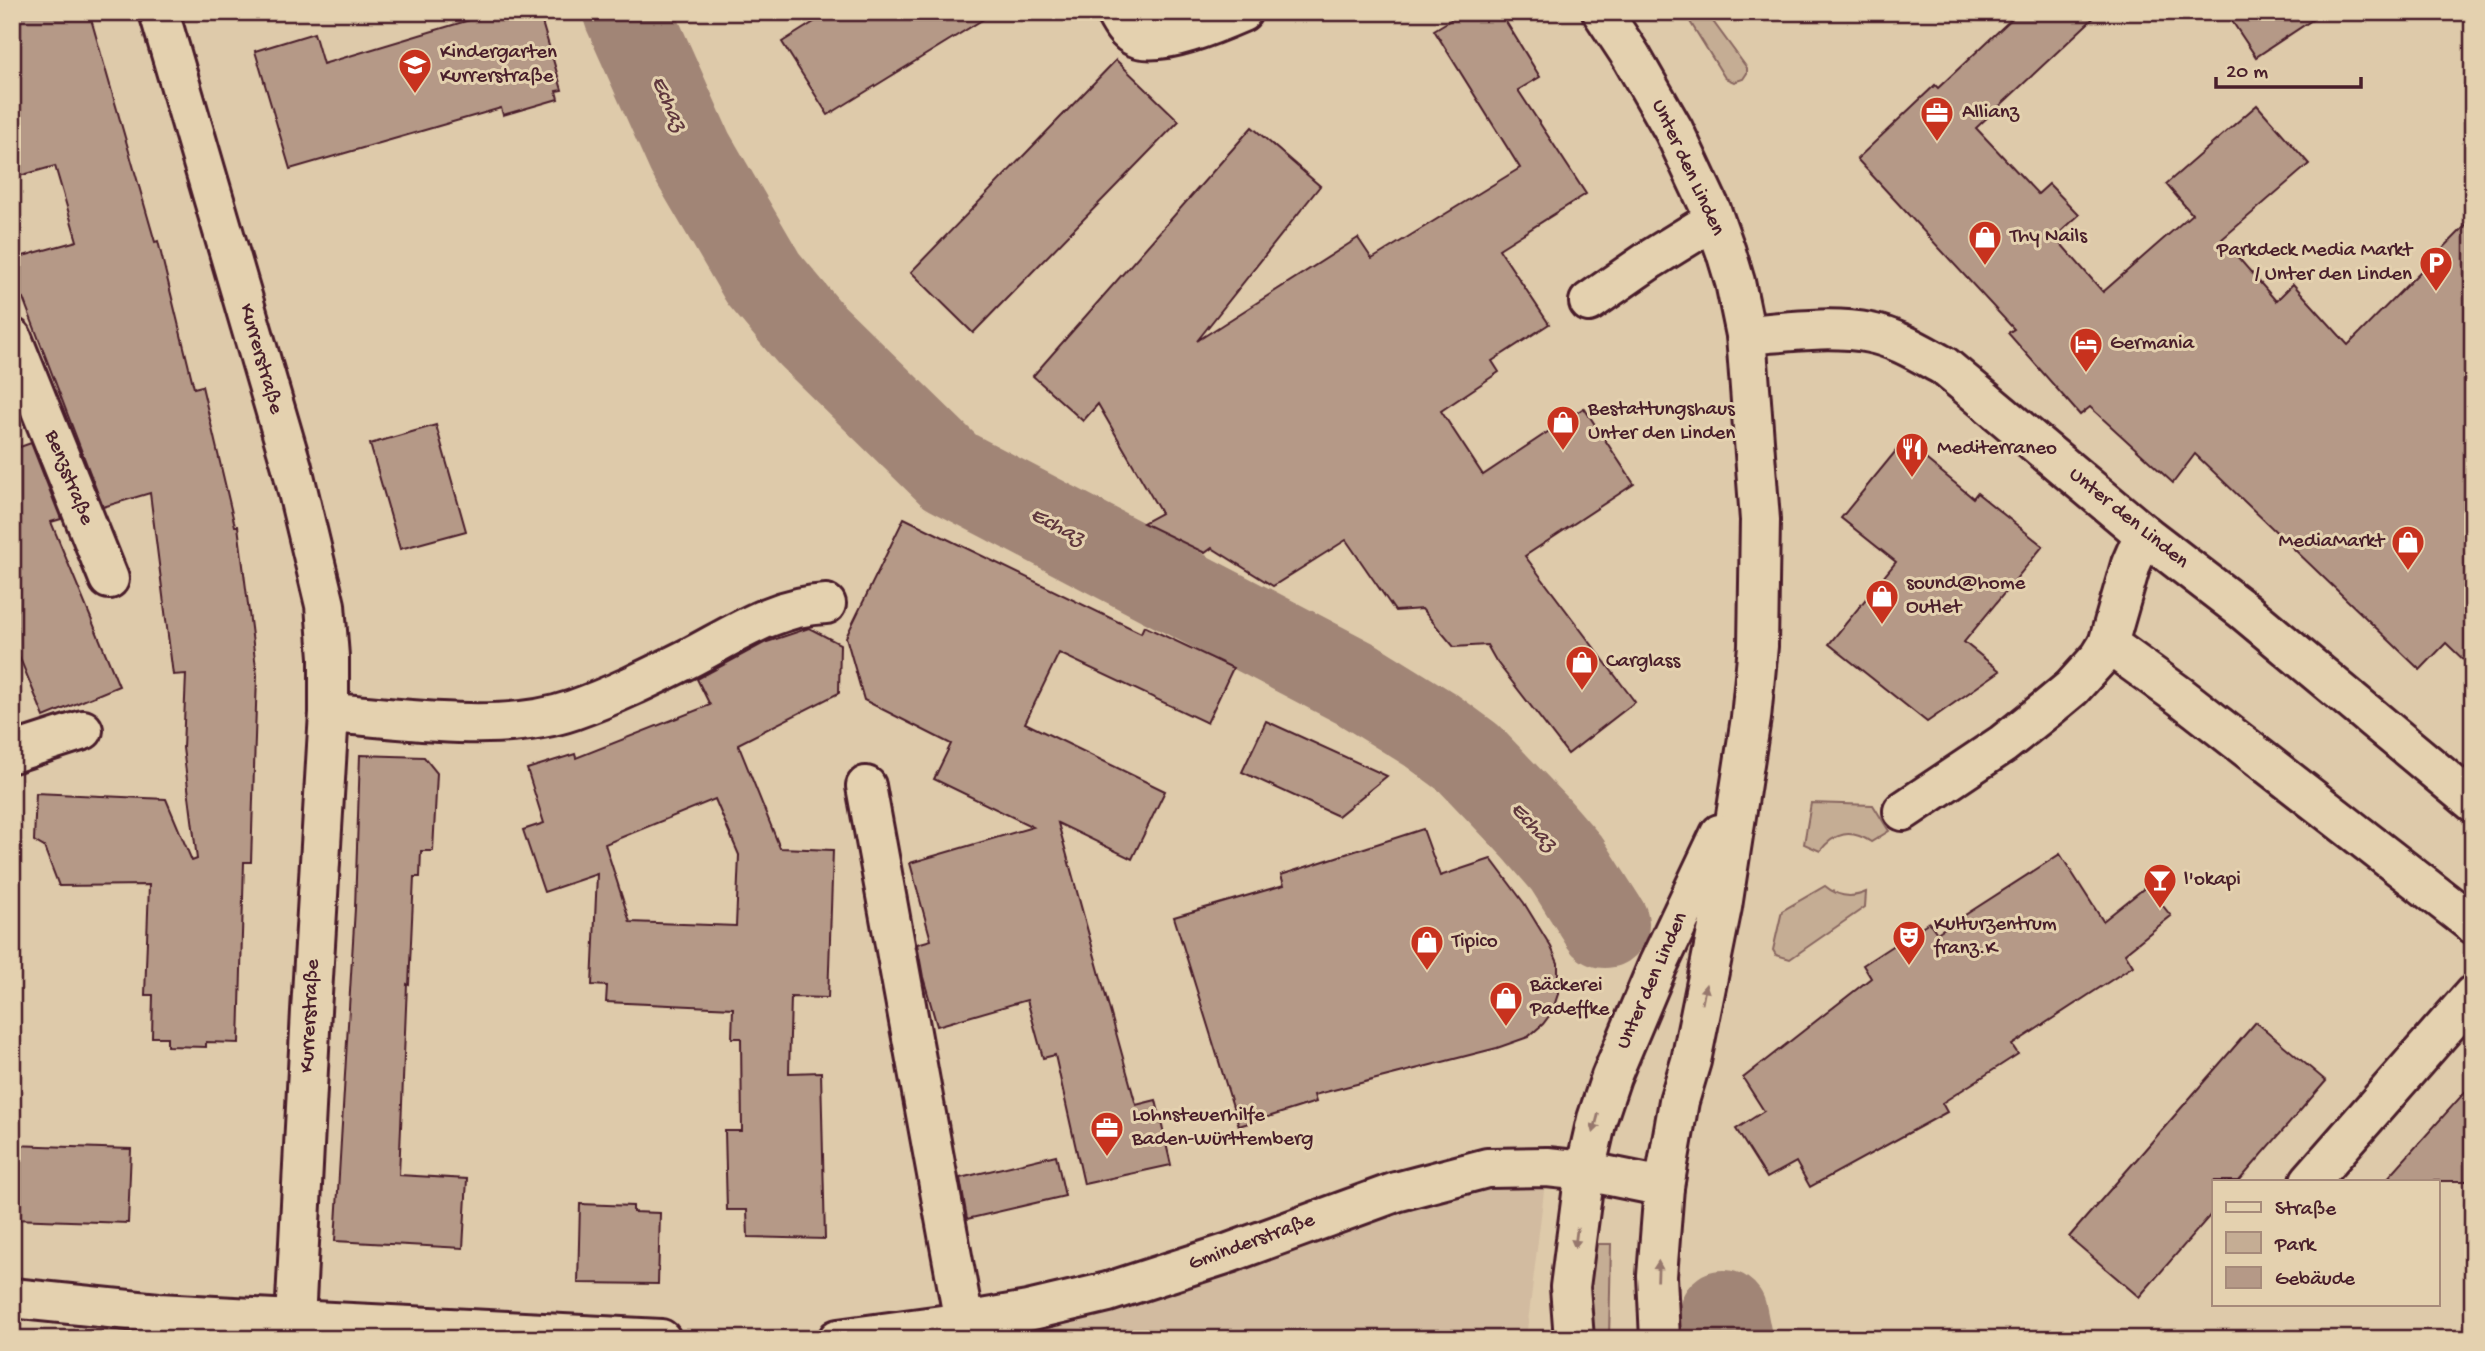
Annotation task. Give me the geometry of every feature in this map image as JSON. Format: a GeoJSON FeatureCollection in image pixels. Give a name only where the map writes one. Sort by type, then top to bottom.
{"type":"FeatureCollection","features":[{"type":"Feature","properties":{"kind":"street","name":"Kurrerstraße"},"geometry":{"type":"LineString","coordinates":[[159,12],[292,467],[325,605],[329,713],[310,1011],[295,1320]]}},
{"type":"Feature","properties":{"kind":"street"},"geometry":{"type":"LineString","coordinates":[[1115,12],[1122,25],[1134,37],[1149,40],[1198,29],[1242,12]]}},
{"type":"Feature","properties":{"kind":"street","name":"Unter den Linden"},"geometry":{"type":"LineString","coordinates":[[1602,12],[1674,131],[1714,220],[1735,282],[1746,335],[1758,471],[1760,588],[1755,679],[1720,919],[1691,1061],[1679,1101],[1664,1187],[1657,1276],[1660,1339]]}},
{"type":"Feature","properties":{"kind":"street"},"geometry":{"type":"LineString","coordinates":[[1588,302],[1714,220]]}},
{"type":"Feature","properties":{"kind":"street","name":"Unter den Linden"},"geometry":{"type":"LineString","coordinates":[[1746,335],[1845,330],[1871,333],[1906,345],[1944,366],[2144,534],[2251,617],[2473,802]]}},
{"type":"Feature","properties":{"kind":"street","name":"Benzstraße"},"geometry":{"type":"LineString","coordinates":[[12,338],[109,579]]}},
{"type":"Feature","properties":{"kind":"street"},"geometry":{"type":"LineString","coordinates":[[1903,811],[2003,744],[2048,709],[2100,657],[2108,643],[2144,534]]}},
{"type":"Feature","properties":{"kind":"street"},"geometry":{"type":"LineString","coordinates":[[329,713],[483,723],[542,717],[569,711],[615,694],[770,615],[803,605],[826,604]]}},
{"type":"Feature","properties":{"kind":"street"},"geometry":{"type":"LineString","coordinates":[[2108,643],[2473,924]]}},
{"type":"Feature","properties":{"kind":"street"},"geometry":{"type":"LineString","coordinates":[[12,753],[83,730]]}},
{"type":"Feature","properties":{"kind":"street"},"geometry":{"type":"LineString","coordinates":[[866,786],[964,1322]]}},
{"type":"Feature","properties":{"kind":"street","name":"Unter den Linden"},"geometry":{"type":"LineString","coordinates":[[1574,1339],[1570,1287],[1585,1171],[1597,1119],[1644,998],[1738,798]]}},
{"type":"Feature","properties":{"kind":"street"},"geometry":{"type":"LineString","coordinates":[[2311,1180],[2473,995]]}},
{"type":"Feature","properties":{"kind":"street","name":"Gminderstraße"},"geometry":{"type":"LineString","coordinates":[[838,1339],[1028,1311],[1108,1292],[1217,1257],[1355,1205],[1438,1180],[1499,1167],[1547,1167],[1585,1171],[1664,1187]]}},
{"type":"Feature","properties":{"kind":"street"},"geometry":{"type":"LineString","coordinates":[[12,1298],[157,1326],[295,1320],[661,1339]]}},
{"type":"Feature","properties":{"kind":"shaded area"},"geometry":{"type":"Polygon","coordinates":[[[1547,1167],[1526,1339],[838,1339],[1547,1167]]]}},
{"type":"Feature","properties":{"kind":"shaded area"},"geometry":{"type":"Polygon","coordinates":[[[1761,1314],[1763,1339],[1707,1339],[1706,1323],[1761,1314]]]}},
{"type":"Feature","properties":{"kind":"green space"},"geometry":{"type":"Polygon","coordinates":[[[1684,12],[1706,12],[1747,68],[1743,79],[1734,82],[1725,78],[1684,12]]]}},
{"type":"Feature","properties":{"kind":"green space"},"geometry":{"type":"Polygon","coordinates":[[[1811,803],[1873,805],[1889,831],[1871,842],[1857,835],[1837,836],[1820,851],[1804,844],[1811,803]]]}},
{"type":"Feature","properties":{"kind":"green space"},"geometry":{"type":"Polygon","coordinates":[[[1825,886],[1845,896],[1866,892],[1865,907],[1790,959],[1776,955],[1773,950],[1782,911],[1825,886]]]}},
{"type":"Feature","properties":{"kind":"green space"},"geometry":{"type":"Polygon","coordinates":[[[1589,1244],[1611,1244],[1609,1339],[1591,1339],[1589,1244]]]}},
{"type":"Feature","properties":{"kind":"building"},"geometry":{"type":"Polygon","coordinates":[[[12,12],[89,12],[155,242],[158,241],[194,388],[202,386],[235,526],[238,526],[257,675],[251,862],[244,862],[239,1043],[206,1042],[206,1047],[167,1046],[167,1037],[152,1037],[153,995],[145,995],[149,885],[59,886],[44,847],[34,841],[36,793],[166,799],[192,861],[197,859],[183,748],[186,674],[173,675],[150,493],[103,507],[23,298],[12,301],[12,259],[77,241],[55,166],[12,178],[12,12]]]}},
{"type":"Feature","properties":{"kind":"building"},"geometry":{"type":"Polygon","coordinates":[[[496,12],[539,12],[562,90],[556,91],[558,99],[503,115],[501,108],[290,169],[255,51],[314,33],[323,64],[496,12]]]}},
{"type":"Feature","properties":{"kind":"building"},"geometry":{"type":"Polygon","coordinates":[[[830,12],[995,12],[828,115],[782,42],[830,12]]]}},
{"type":"Feature","properties":{"kind":"building"},"geometry":{"type":"Polygon","coordinates":[[[1464,12],[1500,12],[1540,77],[1518,90],[1586,194],[1499,249],[1549,324],[1492,361],[1499,372],[1441,411],[1483,475],[1584,408],[1634,484],[1525,556],[1635,702],[1568,754],[1496,661],[1487,645],[1454,647],[1422,609],[1395,611],[1346,540],[1273,586],[1212,548],[1205,553],[1143,523],[1161,513],[1098,404],[1083,421],[1033,376],[1252,127],[1320,186],[1197,341],[1358,238],[1372,259],[1520,168],[1434,30],[1464,12]]]}},
{"type":"Feature","properties":{"kind":"building"},"geometry":{"type":"Polygon","coordinates":[[[2019,12],[2100,12],[1976,128],[2038,194],[2049,184],[2079,215],[2055,237],[2103,292],[2192,214],[2166,184],[2257,105],[2309,164],[2222,239],[2276,301],[2293,284],[2348,345],[2473,218],[2473,669],[2446,643],[2420,670],[2195,454],[2173,483],[2090,407],[2080,415],[2008,333],[2014,329],[1857,159],[1935,85],[1938,88],[2019,12]]]}},
{"type":"Feature","properties":{"kind":"building"},"geometry":{"type":"Polygon","coordinates":[[[2226,12],[2324,12],[2256,57],[2226,12]]]}},
{"type":"Feature","properties":{"kind":"building"},"geometry":{"type":"Polygon","coordinates":[[[1116,60],[1179,121],[973,333],[911,272],[1116,60]]]}},
{"type":"Feature","properties":{"kind":"building"},"geometry":{"type":"Polygon","coordinates":[[[436,425],[466,531],[400,549],[370,444],[436,425]]]}},
{"type":"Feature","properties":{"kind":"building"},"geometry":{"type":"Polygon","coordinates":[[[12,430],[20,447],[31,443],[61,519],[51,522],[119,686],[44,717],[12,639],[12,430]]]}},
{"type":"Feature","properties":{"kind":"building"},"geometry":{"type":"Polygon","coordinates":[[[1904,441],[1973,498],[1977,493],[2043,546],[1964,642],[2000,671],[1927,722],[1829,644],[1896,562],[1841,518],[1904,441]]]}},
{"type":"Feature","properties":{"kind":"building"},"geometry":{"type":"Polygon","coordinates":[[[904,518],[1141,633],[1144,626],[1233,668],[1207,723],[1059,653],[1025,723],[1165,791],[1132,859],[1058,823],[1136,1105],[1156,1100],[1171,1165],[1084,1184],[1055,1055],[1043,1058],[1027,1000],[937,1026],[917,944],[931,940],[910,863],[1033,827],[934,779],[951,744],[864,700],[846,637],[904,518]]]}},
{"type":"Feature","properties":{"kind":"building"},"geometry":{"type":"Polygon","coordinates":[[[809,628],[840,644],[839,693],[738,744],[780,848],[833,850],[828,998],[791,997],[789,1073],[821,1072],[825,1239],[748,1237],[747,1210],[727,1210],[725,1131],[742,1131],[741,1038],[732,1038],[733,1008],[606,1002],[607,986],[592,985],[597,874],[544,892],[523,830],[544,823],[527,769],[575,754],[576,758],[710,705],[697,679],[764,643],[809,628]],[[715,799],[605,844],[630,922],[736,926],[739,855],[715,799]]]}},
{"type":"Feature","properties":{"kind":"building"},"geometry":{"type":"Polygon","coordinates":[[[1266,721],[1387,776],[1338,816],[1242,772],[1266,721]]]}},
{"type":"Feature","properties":{"kind":"building"},"geometry":{"type":"Polygon","coordinates":[[[360,755],[424,757],[437,773],[433,851],[421,851],[420,877],[414,877],[399,1175],[467,1179],[463,1248],[335,1241],[355,908],[360,755]]]}},
{"type":"Feature","properties":{"kind":"building"},"geometry":{"type":"Polygon","coordinates":[[[1423,829],[1440,876],[1491,859],[1524,903],[1558,963],[1558,994],[1552,1012],[1528,1037],[1497,1048],[1314,1095],[1316,1102],[1239,1126],[1174,917],[1284,885],[1281,875],[1423,829]]]}},
{"type":"Feature","properties":{"kind":"building"},"geometry":{"type":"Polygon","coordinates":[[[2060,854],[2103,921],[2147,886],[2171,916],[2125,953],[2133,966],[2012,1045],[2018,1054],[1942,1103],[1947,1112],[1810,1187],[1796,1162],[1767,1178],[1736,1129],[1764,1111],[1743,1078],[1871,978],[1863,965],[1929,922],[1937,933],[2060,854]]]}},
{"type":"Feature","properties":{"kind":"building"},"geometry":{"type":"Polygon","coordinates":[[[2256,1022],[2326,1081],[2240,1180],[2212,1180],[2212,1213],[2139,1297],[2069,1237],[2256,1022]]]}},
{"type":"Feature","properties":{"kind":"building"},"geometry":{"type":"Polygon","coordinates":[[[2473,1083],[2473,1181],[2386,1180],[2473,1083]]]}},
{"type":"Feature","properties":{"kind":"building"},"geometry":{"type":"Polygon","coordinates":[[[12,1145],[131,1149],[128,1223],[12,1219],[12,1145]]]}},
{"type":"Feature","properties":{"kind":"building"},"geometry":{"type":"Polygon","coordinates":[[[1056,1155],[1065,1196],[967,1219],[960,1178],[1056,1155]]]}},
{"type":"Feature","properties":{"kind":"building"},"geometry":{"type":"Polygon","coordinates":[[[580,1204],[633,1206],[633,1212],[660,1213],[658,1284],[578,1283],[580,1204]]]}},
{"type":"Feature","properties":{"kind":"waterway","name":"Echaz"},"geometry":{"type":"LineString","coordinates":[[627,12],[690,153],[763,278],[810,334],[950,471],[1357,684],[1431,730],[1469,758],[1535,827],[1567,864],[1605,924]]}},
{"type":"Feature","properties":{"kind":"waterway","name":"Echaz"},"geometry":{"type":"LineString","coordinates":[[1723,1314],[1728,1339]]}},
{"type":"Feature","properties":{"kind":"place","name":"Kindergarten Kurrerstraße"},"geometry":{"type":"Point","coordinates":[415,95]}},
{"type":"Feature","properties":{"kind":"place","name":"Allianz"},"geometry":{"type":"Point","coordinates":[1937,143]}},
{"type":"Feature","properties":{"kind":"place","name":"Thy Nails"},"geometry":{"type":"Point","coordinates":[1985,267]}},
{"type":"Feature","properties":{"kind":"place","name":"Parkdeck Media Markt / Unter den Linden"},"geometry":{"type":"Point","coordinates":[2436,293]}},
{"type":"Feature","properties":{"kind":"place","name":"Germania"},"geometry":{"type":"Point","coordinates":[2086,374]}},
{"type":"Feature","properties":{"kind":"place","name":"Bestattungshaus Unter den Linden"},"geometry":{"type":"Point","coordinates":[1563,452]}},
{"type":"Feature","properties":{"kind":"place","name":"Mediterraneo"},"geometry":{"type":"Point","coordinates":[1912,479]}},
{"type":"Feature","properties":{"kind":"place","name":"MediaMarkt"},"geometry":{"type":"Point","coordinates":[2408,572]}},
{"type":"Feature","properties":{"kind":"place","name":"sound@home Outlet"},"geometry":{"type":"Point","coordinates":[1882,626]}},
{"type":"Feature","properties":{"kind":"place","name":"Carglass"},"geometry":{"type":"Point","coordinates":[1582,692]}},
{"type":"Feature","properties":{"kind":"place","name":"l'okapi"},"geometry":{"type":"Point","coordinates":[2160,910]}},
{"type":"Feature","properties":{"kind":"place","name":"Kulturzentrum franz.K"},"geometry":{"type":"Point","coordinates":[1909,967]}},
{"type":"Feature","properties":{"kind":"place","name":"Tipico"},"geometry":{"type":"Point","coordinates":[1427,972]}},
{"type":"Feature","properties":{"kind":"place","name":"Bäckerei Padeffke"},"geometry":{"type":"Point","coordinates":[1506,1028]}},
{"type":"Feature","properties":{"kind":"place","name":"Lohnsteuerhilfe Baden-Württemberg"},"geometry":{"type":"Point","coordinates":[1107,1158]}}]}
